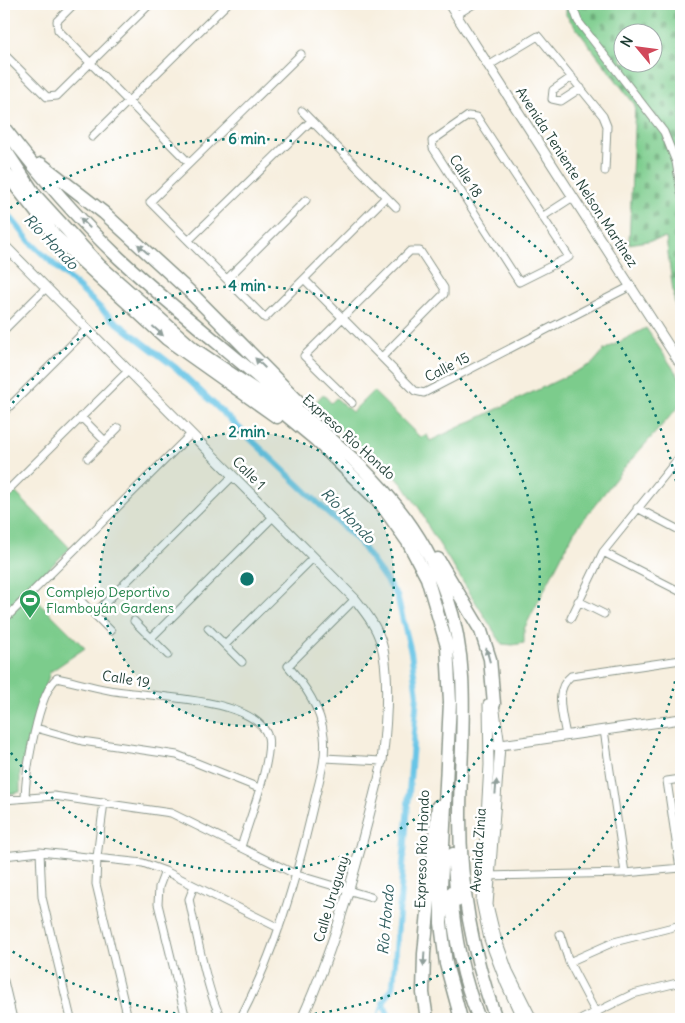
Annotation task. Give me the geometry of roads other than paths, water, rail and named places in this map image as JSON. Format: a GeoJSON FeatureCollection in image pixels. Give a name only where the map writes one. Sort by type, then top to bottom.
{"type":"FeatureCollection","features":[{"type":"Feature","properties":{"kind":"highway","name":"Expreso Río Hondo"},"geometry":{"type":"LineString","coordinates":[[4,127],[72,209],[119,258],[329,437],[388,494],[414,532],[437,574],[454,624],[461,663],[464,702],[460,824],[465,894],[474,950],[496,1019]]}},
{"type":"Feature","properties":{"kind":"highway"},"geometry":{"type":"LineString","coordinates":[[4,127],[41,165],[104,213],[188,291],[301,404],[329,437]]}},
{"type":"Feature","properties":{"kind":"highway"},"geometry":{"type":"LineString","coordinates":[[4,148],[35,195],[99,265],[194,350],[258,392],[316,440],[381,504],[408,542],[427,578],[447,646],[450,702],[441,923],[446,964],[461,1019]]}},
{"type":"Feature","properties":{"kind":"highway","name":"Expreso Río Hondo"},"geometry":{"type":"LineString","coordinates":[[4,171],[46,226],[82,262],[167,339],[290,428],[370,504],[397,539],[416,571],[427,597],[441,652],[444,695],[438,806],[436,943],[444,989],[453,1019]]}},
{"type":"Feature","properties":{"kind":"highway"},"geometry":{"type":"LineString","coordinates":[[151,286],[176,312],[298,418],[385,500],[412,538],[431,577],[447,625],[456,692],[450,870],[453,919],[461,961],[479,1019]]}},
{"type":"Feature","properties":{"kind":"highway"},"geometry":{"type":"LineString","coordinates":[[388,494],[401,504],[414,522],[477,623],[490,659],[491,704]]}},
{"type":"Feature","properties":{"kind":"highway"},"geometry":{"type":"LineString","coordinates":[[427,1019],[423,993],[423,970],[434,832],[438,806]]}},
{"type":"Feature","properties":{"kind":"highway"},"geometry":{"type":"LineString","coordinates":[[452,845],[455,882],[464,938],[471,969],[487,1019]]}},
{"type":"Feature","properties":{"kind":"highway"},"geometry":{"type":"LineString","coordinates":[[444,860],[448,918],[455,965],[471,1019]]}},
{"type":"Feature","properties":{"kind":"street"},"geometry":{"type":"LineString","coordinates":[[4,54],[47,97],[58,96],[150,4]]}},
{"type":"Feature","properties":{"kind":"street"},"geometry":{"type":"LineString","coordinates":[[92,137],[227,4]]}},
{"type":"Feature","properties":{"kind":"street","name":"Avenida Teniente Nelson Martínez"},"geometry":{"type":"LineString","coordinates":[[449,4],[681,365]]}},
{"type":"Feature","properties":{"kind":"street"},"geometry":{"type":"LineString","coordinates":[[456,16],[474,4]]}},
{"type":"Feature","properties":{"kind":"street"},"geometry":{"type":"LineString","coordinates":[[572,4],[578,21],[664,132],[676,162],[681,192]]}},
{"type":"Feature","properties":{"kind":"street"},"geometry":{"type":"LineString","coordinates":[[72,6],[57,21],[58,30],[189,163]]}},
{"type":"Feature","properties":{"kind":"street"},"geometry":{"type":"LineString","coordinates":[[488,66],[538,36],[603,116],[607,126],[606,171]]}},
{"type":"Feature","properties":{"kind":"street"},"geometry":{"type":"LineString","coordinates":[[300,54],[150,202],[265,318],[386,197]]}},
{"type":"Feature","properties":{"kind":"street"},"geometry":{"type":"LineString","coordinates":[[572,76],[553,90],[552,99],[561,101],[581,88]]}},
{"type":"Feature","properties":{"kind":"street"},"geometry":{"type":"LineString","coordinates":[[302,111],[396,206]]}},
{"type":"Feature","properties":{"kind":"street","name":"Calle 18"},"geometry":{"type":"LineString","coordinates":[[468,116],[477,117],[542,217],[569,257],[520,282],[433,148],[432,141],[468,116]]}},
{"type":"Feature","properties":{"kind":"street"},"geometry":{"type":"LineString","coordinates":[[189,240],[311,121]]}},
{"type":"Feature","properties":{"kind":"street"},"geometry":{"type":"LineString","coordinates":[[542,217],[574,197]]}},
{"type":"Feature","properties":{"kind":"street"},"geometry":{"type":"LineString","coordinates":[[227,279],[306,200]]}},
{"type":"Feature","properties":{"kind":"street","name":"Calle 1"},"geometry":{"type":"LineString","coordinates":[[5,247],[355,599],[372,622],[382,642],[387,706],[382,761]]}},
{"type":"Feature","properties":{"kind":"street"},"geometry":{"type":"LineString","coordinates":[[352,403],[304,356],[410,251],[420,251],[444,288],[444,294],[382,357]]}},
{"type":"Feature","properties":{"kind":"street","name":"Calle 15"},"geometry":{"type":"LineString","coordinates":[[304,279],[415,391],[424,393],[631,286]]}},
{"type":"Feature","properties":{"kind":"street"},"geometry":{"type":"LineString","coordinates":[[4,330],[46,288]]}},
{"type":"Feature","properties":{"kind":"street"},"geometry":{"type":"LineString","coordinates":[[4,412],[86,329]]}},
{"type":"Feature","properties":{"kind":"street"},"geometry":{"type":"LineString","coordinates":[[4,494],[128,371]]}},
{"type":"Feature","properties":{"kind":"street"},"geometry":{"type":"LineString","coordinates":[[81,417],[105,441]]}},
{"type":"Feature","properties":{"kind":"street"},"geometry":{"type":"LineString","coordinates":[[88,458],[118,428]]}},
{"type":"Feature","properties":{"kind":"street"},"geometry":{"type":"LineString","coordinates":[[9,615],[191,434]]}},
{"type":"Feature","properties":{"kind":"street"},"geometry":{"type":"LineString","coordinates":[[571,618],[603,552],[636,508],[681,455]]}},
{"type":"Feature","properties":{"kind":"street"},"geometry":{"type":"LineString","coordinates":[[673,465],[681,469]]}},
{"type":"Feature","properties":{"kind":"street"},"geometry":{"type":"LineString","coordinates":[[94,614],[233,476]]}},
{"type":"Feature","properties":{"kind":"street"},"geometry":{"type":"LineString","coordinates":[[636,508],[681,531]]}},
{"type":"Feature","properties":{"kind":"street"},"geometry":{"type":"LineString","coordinates":[[151,638],[273,517]]}},
{"type":"Feature","properties":{"kind":"street"},"geometry":{"type":"LineString","coordinates":[[603,552],[681,592]]}},
{"type":"Feature","properties":{"kind":"street"},"geometry":{"type":"LineString","coordinates":[[225,645],[313,558]]}},
{"type":"Feature","properties":{"kind":"street"},"geometry":{"type":"LineString","coordinates":[[77,597],[111,632]]}},
{"type":"Feature","properties":{"kind":"street"},"geometry":{"type":"LineString","coordinates":[[240,1019],[279,928],[297,874],[324,758],[324,735],[318,711],[306,688],[288,666],[355,599]]}},
{"type":"Feature","properties":{"kind":"street"},"geometry":{"type":"LineString","coordinates":[[578,601],[604,614]]}},
{"type":"Feature","properties":{"kind":"street"},"geometry":{"type":"LineString","coordinates":[[134,621],[168,655]]}},
{"type":"Feature","properties":{"kind":"street"},"geometry":{"type":"LineString","coordinates":[[208,628],[242,662]]}},
{"type":"Feature","properties":{"kind":"street"},"geometry":{"type":"LineString","coordinates":[[566,736],[560,691],[564,682],[571,676],[681,660]]}},
{"type":"Feature","properties":{"kind":"street","name":"Calle 19"},"geometry":{"type":"LineString","coordinates":[[25,797],[27,763],[36,728],[51,682],[58,678],[110,690],[213,703],[248,716],[261,724],[268,736],[263,773],[242,847]]}},
{"type":"Feature","properties":{"kind":"street","name":"Avenida Zinia"},"geometry":{"type":"LineString","coordinates":[[491,704],[500,746],[481,901],[489,939],[522,1019]]}},
{"type":"Feature","properties":{"kind":"street","name":"Avenida Zinia"},"geometry":{"type":"LineString","coordinates":[[491,704],[485,876],[488,905],[496,938],[508,971],[532,1019]]}},
{"type":"Feature","properties":{"kind":"street"},"geometry":{"type":"LineString","coordinates":[[489,747],[681,719]]}},
{"type":"Feature","properties":{"kind":"street"},"geometry":{"type":"LineString","coordinates":[[36,728],[82,741],[177,755],[259,788]]}},
{"type":"Feature","properties":{"kind":"street"},"geometry":{"type":"LineString","coordinates":[[604,730],[625,874]]}},
{"type":"Feature","properties":{"kind":"street"},"geometry":{"type":"LineString","coordinates":[[324,758],[382,761],[377,784]]}},
{"type":"Feature","properties":{"kind":"street"},"geometry":{"type":"LineString","coordinates":[[485,876],[625,874],[681,868],[667,781],[681,779]]}},
{"type":"Feature","properties":{"kind":"street","name":"Calle Uruguay"},"geometry":{"type":"LineString","coordinates":[[302,1019],[316,988],[350,891],[377,784]]}},
{"type":"Feature","properties":{"kind":"street"},"geometry":{"type":"LineString","coordinates":[[4,800],[54,796],[171,813],[297,874],[370,896]]}},
{"type":"Feature","properties":{"kind":"street"},"geometry":{"type":"LineString","coordinates":[[104,802],[97,857],[96,884],[128,1019]]}},
{"type":"Feature","properties":{"kind":"street"},"geometry":{"type":"LineString","coordinates":[[4,856],[40,852],[143,863],[164,871],[279,928]]}},
{"type":"Feature","properties":{"kind":"street"},"geometry":{"type":"LineString","coordinates":[[40,852],[42,897],[71,1019]]}},
{"type":"Feature","properties":{"kind":"street"},"geometry":{"type":"LineString","coordinates":[[164,871],[159,887],[158,904],[186,1019]]}},
{"type":"Feature","properties":{"kind":"street"},"geometry":{"type":"LineString","coordinates":[[194,886],[189,900],[211,991],[219,1016],[224,1019]]}},
{"type":"Feature","properties":{"kind":"street"},"geometry":{"type":"LineString","coordinates":[[569,962],[614,942],[681,925]]}},
{"type":"Feature","properties":{"kind":"street"},"geometry":{"type":"LineString","coordinates":[[560,934],[569,962],[599,1019]]}},
{"type":"Feature","properties":{"kind":"street"},"geometry":{"type":"LineString","coordinates":[[4,981],[13,1019]]}},
{"type":"Feature","properties":{"kind":"street"},"geometry":{"type":"LineString","coordinates":[[582,1019],[633,994],[681,982]]}},
{"type":"Feature","properties":{"kind":"waterway","name":"Río Hondo"},"geometry":{"type":"LineString","coordinates":[[4,209],[31,243],[111,318],[176,368],[359,542],[397,596],[411,652],[417,695],[393,986],[383,1003],[390,1019]]}},
{"type":"Feature","properties":{"kind":"waterway"},"geometry":{"type":"LineString","coordinates":[[376,1019],[383,1003]]}},
{"type":"Feature","properties":{"kind":"place","name":"Complejo Deportivo Flamboyán Gardens"},"geometry":{"type":"Point","coordinates":[30,619]}}]}
